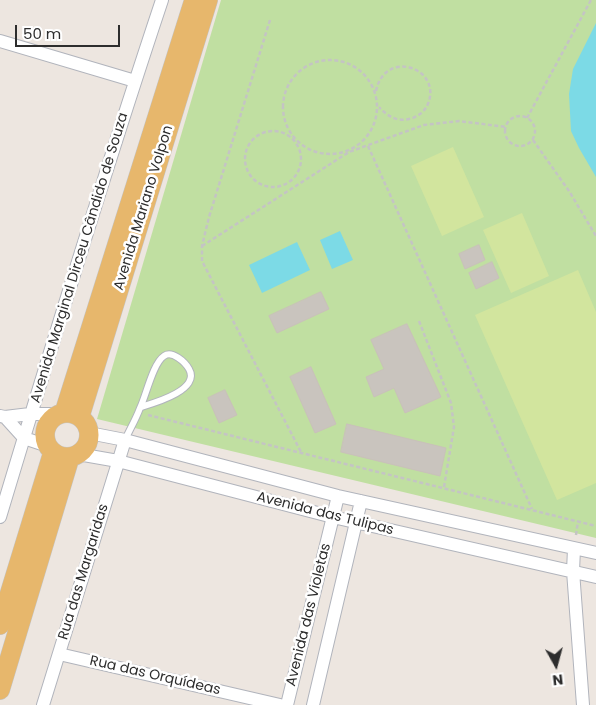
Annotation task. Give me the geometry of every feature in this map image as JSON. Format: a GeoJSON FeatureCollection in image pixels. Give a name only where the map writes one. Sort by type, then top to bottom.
{"type":"FeatureCollection","features":[{"type":"Feature","properties":{"kind":"main road","name":"Avenida Mariano Volpon"},"geometry":{"type":"LineString","coordinates":[[67,415],[194,0]]}},
{"type":"Feature","properties":{"kind":"main road","name":"Avenida Mariano Volpon"},"geometry":{"type":"LineString","coordinates":[[67,415],[208,0]]}},
{"type":"Feature","properties":{"kind":"main road"},"geometry":{"type":"LineString","coordinates":[[67,415],[86,424],[89,433],[88,441],[84,448],[62,452],[45,437],[46,428],[50,420],[67,415]]}},
{"type":"Feature","properties":{"kind":"main road"},"geometry":{"type":"LineString","coordinates":[[0,625],[62,452]]}},
{"type":"Feature","properties":{"kind":"main road"},"geometry":{"type":"LineString","coordinates":[[0,690],[62,452]]}},
{"type":"Feature","properties":{"kind":"street","name":"Avenida Marginal Dirceu Cândido de Souza"},"geometry":{"type":"LineString","coordinates":[[0,517],[30,414],[162,0]]}},
{"type":"Feature","properties":{"kind":"street"},"geometry":{"type":"LineString","coordinates":[[0,41],[135,81]]}},
{"type":"Feature","properties":{"kind":"street"},"geometry":{"type":"LineString","coordinates":[[3,417],[30,414],[67,415]]}},
{"type":"Feature","properties":{"kind":"street"},"geometry":{"type":"LineString","coordinates":[[3,417],[24,438]]}},
{"type":"Feature","properties":{"kind":"street","name":"Avenida das Tulipas"},"geometry":{"type":"LineString","coordinates":[[89,433],[125,440],[338,496],[596,553]]}},
{"type":"Feature","properties":{"kind":"street","name":"Avenida das Tulipas"},"geometry":{"type":"LineString","coordinates":[[24,438],[62,452],[118,461],[356,523],[596,577]]}},
{"type":"Feature","properties":{"kind":"street","name":"Rua das Margaridas"},"geometry":{"type":"LineString","coordinates":[[43,705],[125,440]]}},
{"type":"Feature","properties":{"kind":"street","name":"Avenida das Violetas"},"geometry":{"type":"LineString","coordinates":[[287,705],[338,496]]}},
{"type":"Feature","properties":{"kind":"street","name":"Avenida das Violetas"},"geometry":{"type":"LineString","coordinates":[[313,705],[361,501]]}},
{"type":"Feature","properties":{"kind":"street"},"geometry":{"type":"LineString","coordinates":[[574,549],[573,571],[583,705]]}},
{"type":"Feature","properties":{"kind":"street","name":"Rua das Orquídeas"},"geometry":{"type":"LineString","coordinates":[[59,654],[280,705]]}},
{"type":"Feature","properties":{"kind":"lane"},"geometry":{"type":"LineString","coordinates":[[125,440],[140,410],[157,365],[163,356],[174,354],[188,367],[191,373],[187,386],[180,392],[140,410]]}},
{"type":"Feature","properties":{"kind":"path"},"geometry":{"type":"LineString","coordinates":[[527,118],[590,0]]}},
{"type":"Feature","properties":{"kind":"path"},"geometry":{"type":"LineString","coordinates":[[270,20],[209,217],[202,246],[202,261],[301,452]]}},
{"type":"Feature","properties":{"kind":"path"},"geometry":{"type":"LineString","coordinates":[[202,246],[350,152],[371,131],[378,106],[375,93],[365,76],[354,66],[340,61],[325,60],[309,65],[296,74],[287,87],[283,103],[284,119],[298,143],[301,152],[302,162],[299,171],[286,184],[277,187],[259,183],[247,169],[246,151],[250,142],[256,136],[265,132],[274,130],[284,132],[292,137],[298,143],[303,147],[317,152],[333,154],[350,152],[424,125],[459,121],[506,127]]}},
{"type":"Feature","properties":{"kind":"path"},"geometry":{"type":"LineString","coordinates":[[375,93],[377,84],[382,76],[397,66],[407,66],[415,69],[423,74],[428,82],[430,91],[426,108],[419,115],[411,119],[393,118],[385,114],[378,106]]}},
{"type":"Feature","properties":{"kind":"path"},"geometry":{"type":"LineString","coordinates":[[519,116],[527,118],[534,124],[536,132],[533,140],[526,146],[510,143],[506,135],[506,127],[511,120],[519,116]]}},
{"type":"Feature","properties":{"kind":"path"},"geometry":{"type":"LineString","coordinates":[[533,140],[569,190],[596,236]]}},
{"type":"Feature","properties":{"kind":"path"},"geometry":{"type":"LineString","coordinates":[[368,146],[532,510]]}},
{"type":"Feature","properties":{"kind":"path"},"geometry":{"type":"LineString","coordinates":[[419,321],[451,404],[453,416],[454,427],[444,487]]}},
{"type":"Feature","properties":{"kind":"path"},"geometry":{"type":"LineString","coordinates":[[140,410],[214,432],[444,487],[596,526]]}},
{"type":"Feature","properties":{"kind":"green space"},"geometry":{"type":"Polygon","coordinates":[[[221,0],[596,0],[596,538],[97,419],[221,0]]]}},
{"type":"Feature","properties":{"kind":"green space"},"geometry":{"type":"Polygon","coordinates":[[[453,147],[484,217],[442,236],[411,166],[453,147]]]}},
{"type":"Feature","properties":{"kind":"green space"},"geometry":{"type":"Polygon","coordinates":[[[522,213],[549,276],[511,293],[483,230],[522,213]]]}},
{"type":"Feature","properties":{"kind":"green space"},"geometry":{"type":"Polygon","coordinates":[[[578,270],[596,312],[596,483],[557,500],[475,315],[578,270]]]}},
{"type":"Feature","properties":{"kind":"water"},"geometry":{"type":"Polygon","coordinates":[[[596,23],[596,177],[571,131],[569,94],[573,69],[596,23]]]}},
{"type":"Feature","properties":{"kind":"water"},"geometry":{"type":"Polygon","coordinates":[[[340,231],[353,260],[332,269],[320,240],[340,231]]]}},
{"type":"Feature","properties":{"kind":"water"},"geometry":{"type":"Polygon","coordinates":[[[297,242],[310,270],[262,293],[249,265],[297,242]]]}},
{"type":"Feature","properties":{"kind":"building"},"geometry":{"type":"Polygon","coordinates":[[[479,245],[485,260],[465,269],[459,254],[479,245]]]}},
{"type":"Feature","properties":{"kind":"building"},"geometry":{"type":"Polygon","coordinates":[[[492,262],[499,278],[476,289],[469,273],[492,262]]]}},
{"type":"Feature","properties":{"kind":"building"},"geometry":{"type":"Polygon","coordinates":[[[321,292],[329,309],[277,333],[269,316],[321,292]]]}},
{"type":"Feature","properties":{"kind":"building"},"geometry":{"type":"Polygon","coordinates":[[[407,324],[441,397],[405,413],[394,388],[374,397],[366,377],[384,369],[371,340],[407,324]]]}},
{"type":"Feature","properties":{"kind":"building"},"geometry":{"type":"Polygon","coordinates":[[[311,367],[336,424],[315,433],[290,377],[311,367]]]}},
{"type":"Feature","properties":{"kind":"building"},"geometry":{"type":"Polygon","coordinates":[[[225,390],[237,415],[219,423],[208,398],[225,390]]]}},
{"type":"Feature","properties":{"kind":"building"},"geometry":{"type":"Polygon","coordinates":[[[347,424],[446,448],[440,476],[341,452],[347,424]]]}}]}
